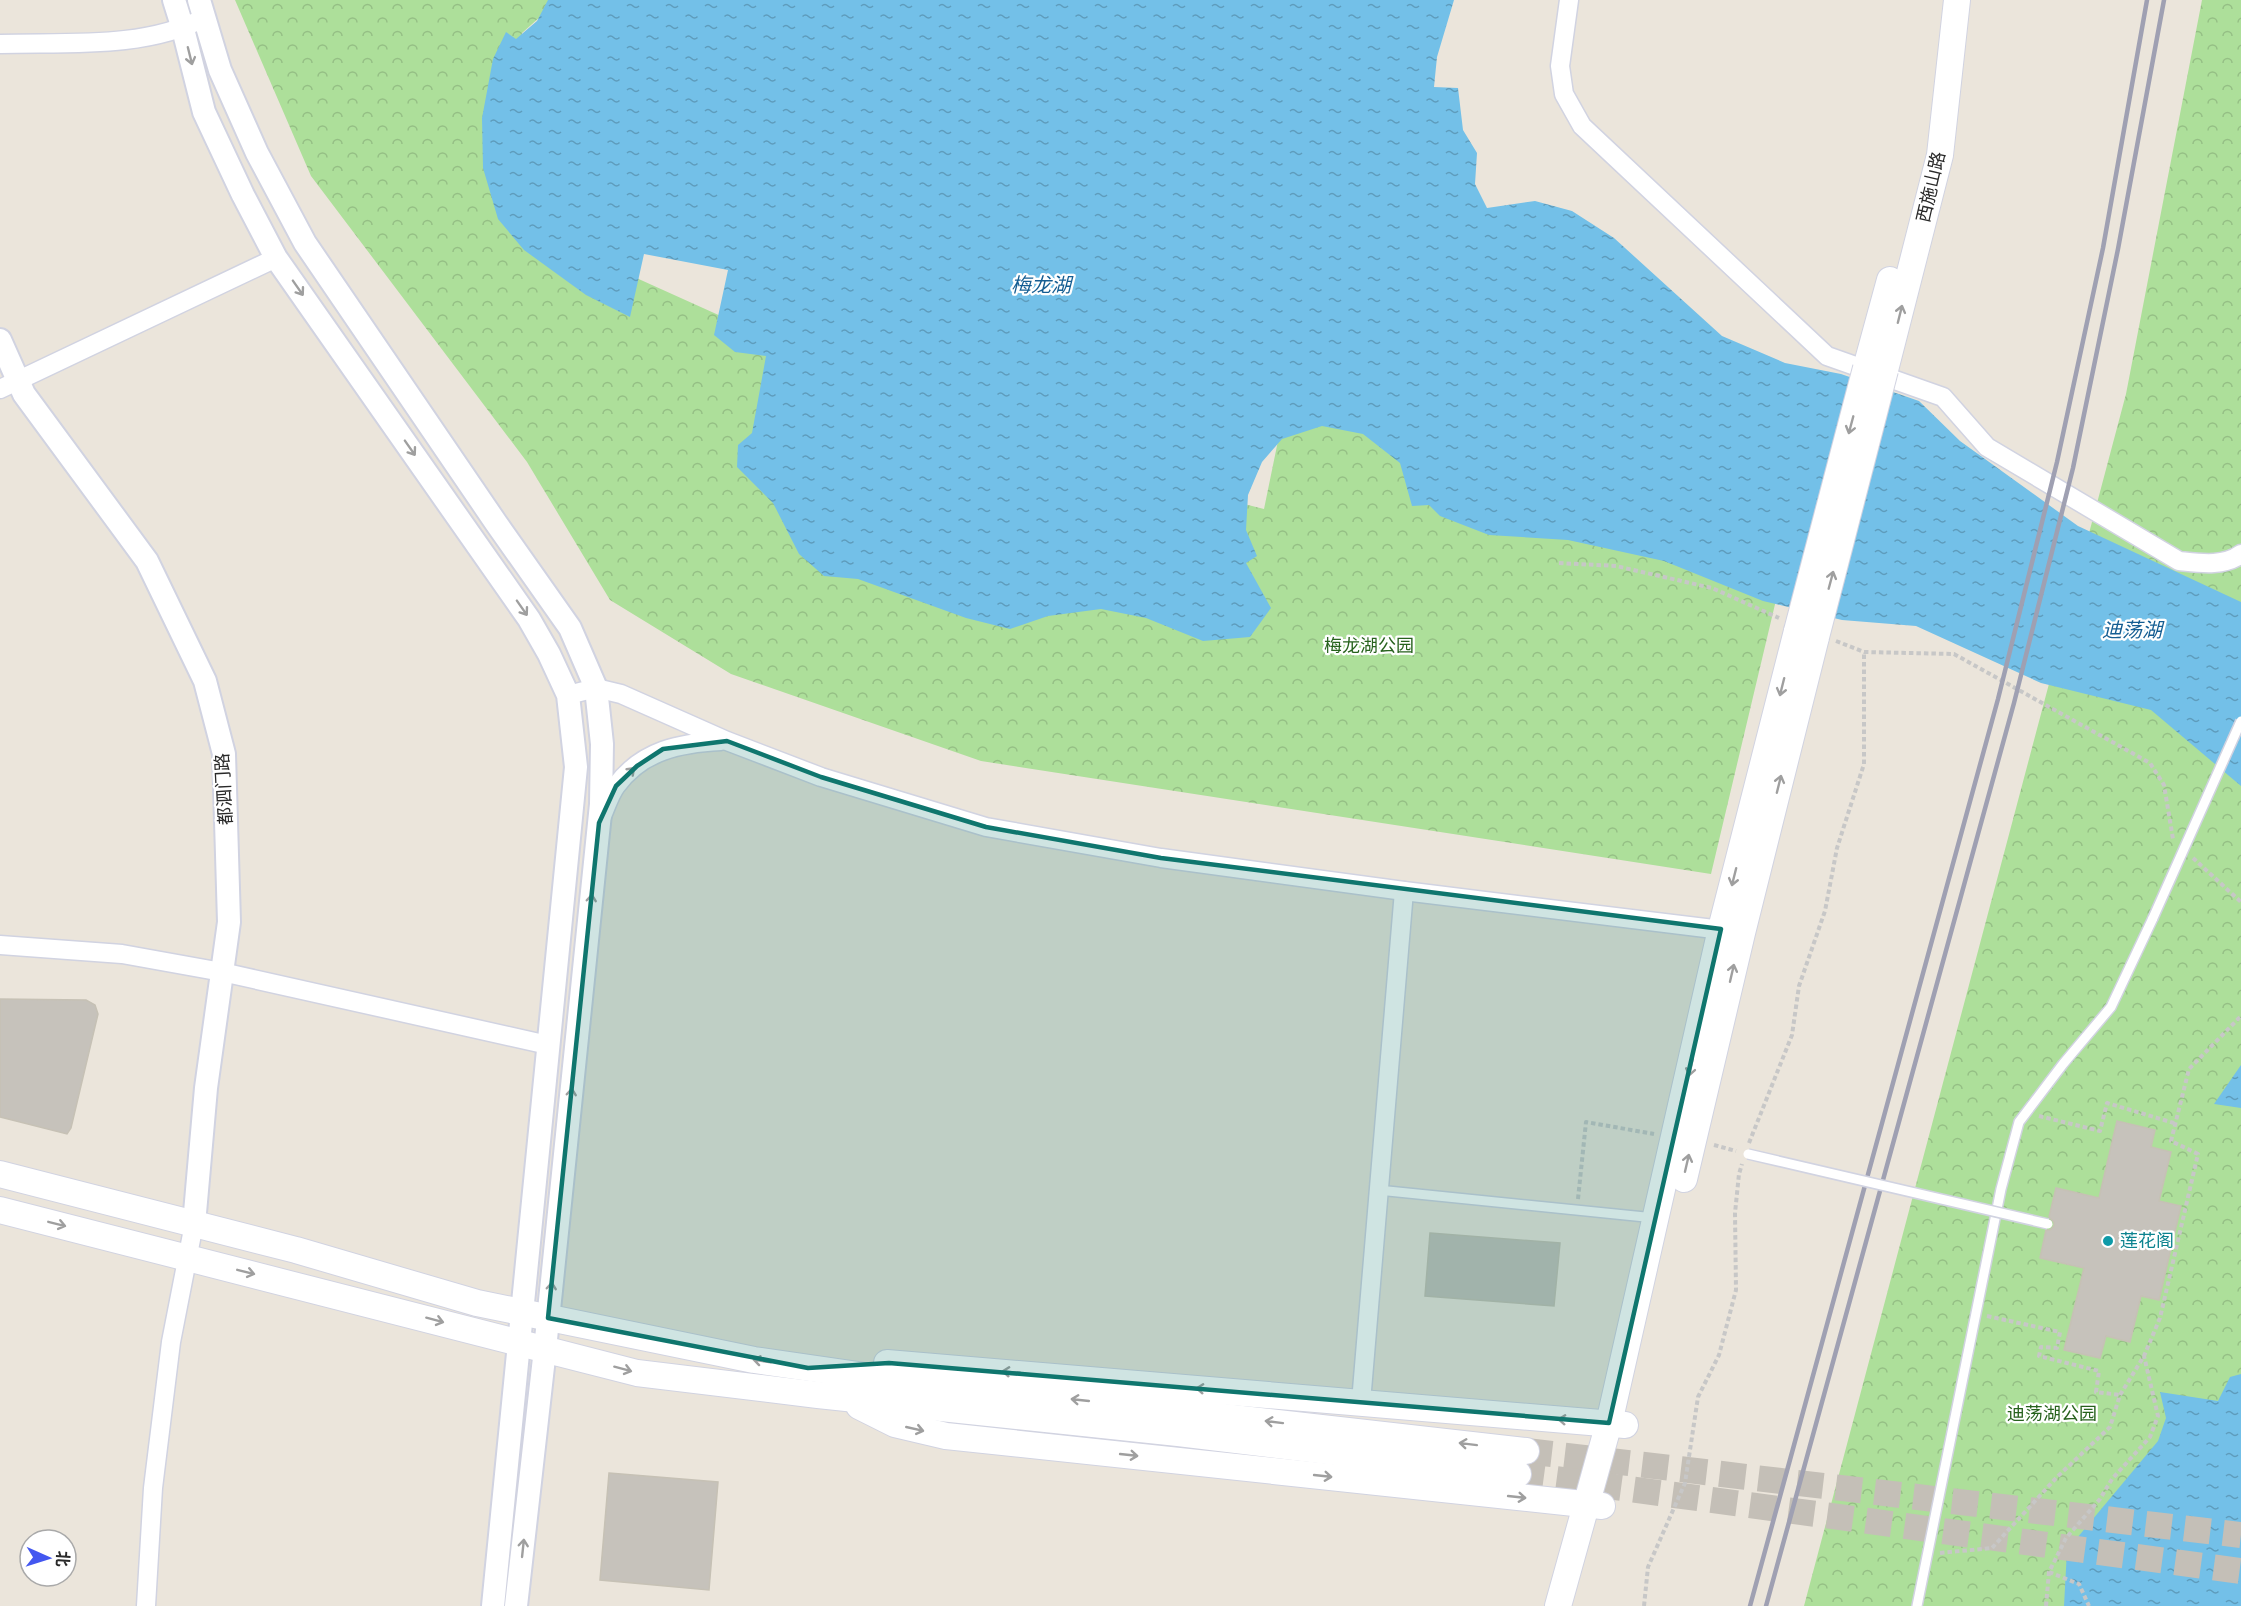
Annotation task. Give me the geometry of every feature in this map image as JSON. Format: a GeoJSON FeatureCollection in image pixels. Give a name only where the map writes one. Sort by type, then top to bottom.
{"type":"FeatureCollection","features":[{"type":"Feature","properties":{"kind":"main road","name":"西施山路"},"geometry":{"type":"LineString","coordinates":[[1876,369],[1925,153],[1940,0]]}},
{"type":"Feature","properties":{"kind":"main road","name":"西施山路"},"geometry":{"type":"LineString","coordinates":[[1876,369],[1940,155],[1957,0]]}},
{"type":"Feature","properties":{"kind":"main road"},"geometry":{"type":"LineString","coordinates":[[1617,1424],[1657,1219],[1876,369]]}},
{"type":"Feature","properties":{"kind":"main road"},"geometry":{"type":"LineString","coordinates":[[1558,1606],[1594,1505],[1617,1424],[1732,931]]}},
{"type":"Feature","properties":{"kind":"main road"},"geometry":{"type":"LineString","coordinates":[[0,1174],[296,1250],[477,1303],[754,1360],[1522,1462],[1179,1433],[842,1398],[637,1373],[0,1210]]}},
{"type":"Feature","properties":{"kind":"main road"},"geometry":{"type":"LineString","coordinates":[[808,1368],[889,1363],[1617,1424]]}},
{"type":"Feature","properties":{"kind":"main road"},"geometry":{"type":"LineString","coordinates":[[842,1398],[895,1424],[946,1436],[1594,1505]]}},
{"type":"Feature","properties":{"kind":"main road"},"geometry":{"type":"LineString","coordinates":[[1573,1606],[1594,1505]]}},
{"type":"Feature","properties":{"kind":"street"},"geometry":{"type":"LineString","coordinates":[[174,0],[204,112],[276,258],[529,619],[549,654],[568,695],[576,767],[493,1606]]}},
{"type":"Feature","properties":{"kind":"street"},"geometry":{"type":"LineString","coordinates":[[1569,0],[1560,66],[1564,94],[1582,126],[1827,357],[1943,397],[1987,447],[2179,561],[2204,564],[2234,560],[2241,554]]}},
{"type":"Feature","properties":{"kind":"street"},"geometry":{"type":"LineString","coordinates":[[0,44],[132,40],[183,29],[202,9]]}},
{"type":"Feature","properties":{"kind":"street"},"geometry":{"type":"LineString","coordinates":[[202,9],[219,70],[257,153],[305,243],[570,628],[596,688],[602,744],[599,823],[516,1606]]}},
{"type":"Feature","properties":{"kind":"street"},"geometry":{"type":"LineString","coordinates":[[10,386],[276,258]]}},
{"type":"Feature","properties":{"kind":"street","name":"都泗门路"},"geometry":{"type":"LineString","coordinates":[[0,340],[10,386],[24,394],[147,561],[205,681],[224,754],[229,922],[206,1088],[194,1224]]}},
{"type":"Feature","properties":{"kind":"street"},"geometry":{"type":"LineString","coordinates":[[568,695],[596,688],[621,694],[727,741],[821,777],[986,827],[1161,858],[1404,891],[1732,931]]}},
{"type":"Feature","properties":{"kind":"street"},"geometry":{"type":"LineString","coordinates":[[599,823],[616,786],[637,766],[663,749],[689,742],[727,741]]}},
{"type":"Feature","properties":{"kind":"street"},"geometry":{"type":"LineString","coordinates":[[1361,1402],[1404,891]]}},
{"type":"Feature","properties":{"kind":"street"},"geometry":{"type":"LineString","coordinates":[[0,945],[122,954],[222,972],[548,1046]]}},
{"type":"Feature","properties":{"kind":"street"},"geometry":{"type":"LineString","coordinates":[[146,1606],[153,1488],[171,1342],[194,1224]]}},
{"type":"Feature","properties":{"kind":"lane"},"geometry":{"type":"LineString","coordinates":[[1917,1606],[2001,1188],[2019,1122],[2063,1064],[2111,1007],[2241,721]]}},
{"type":"Feature","properties":{"kind":"lane"},"geometry":{"type":"LineString","coordinates":[[1747,1152],[2048,1224]]}},
{"type":"Feature","properties":{"kind":"lane"},"geometry":{"type":"LineString","coordinates":[[1378,1190],[1657,1219]]}},
{"type":"Feature","properties":{"kind":"path"},"geometry":{"type":"LineString","coordinates":[[1559,563],[1616,566],[1713,588],[1808,632],[1864,652],[1954,654],[2150,764],[2164,784],[2173,839],[2181,847]]}},
{"type":"Feature","properties":{"kind":"path"},"geometry":{"type":"LineString","coordinates":[[1644,1606],[1648,1567],[1685,1483],[1698,1397],[1719,1355],[1736,1290],[1735,1213],[1738,1174],[1791,1035],[1799,986],[1825,911],[1837,848],[1864,764],[1864,652]]}},
{"type":"Feature","properties":{"kind":"path"},"geometry":{"type":"LineString","coordinates":[[2190,855],[2241,903]]}},
{"type":"Feature","properties":{"kind":"path"},"geometry":{"type":"LineString","coordinates":[[1928,1554],[1992,1548],[2057,1477],[2110,1427],[2120,1395],[2144,1356],[2160,1318],[2198,1154],[2171,1141],[2189,1069],[2241,1016]]}},
{"type":"Feature","properties":{"kind":"path"},"geometry":{"type":"LineString","coordinates":[[2026,1113],[2100,1131],[2108,1103],[2174,1123]]}},
{"type":"Feature","properties":{"kind":"path"},"geometry":{"type":"LineString","coordinates":[[1577,1210],[1586,1122]]}},
{"type":"Feature","properties":{"kind":"path"},"geometry":{"type":"LineString","coordinates":[[1976,1313],[2060,1332],[2057,1348],[2041,1347],[2039,1356],[2098,1371],[2096,1392],[2120,1395]]}},
{"type":"Feature","properties":{"kind":"path"},"geometry":{"type":"LineString","coordinates":[[2046,1606],[2049,1572],[2066,1538],[2100,1499],[2112,1479],[2150,1437],[2158,1416],[2144,1356]]}},
{"type":"Feature","properties":{"kind":"path"},"geometry":{"type":"LineString","coordinates":[[2049,1572],[2079,1584],[2089,1606]]}},
{"type":"Feature","properties":{"kind":"highlighted area"},"geometry":{"type":"Polygon","coordinates":[[[727,741],[821,777],[986,827],[1161,858],[1721,929],[1609,1423],[889,1363],[808,1368],[548,1318],[599,823],[616,786],[637,766],[663,749],[727,741]]]}},
{"type":"Feature","properties":{"kind":"green space","name":"梅龙湖公园"},"geometry":{"type":"Polygon","coordinates":[[[235,0],[559,0],[522,33],[504,158],[550,239],[787,346],[1125,474],[1264,509],[1280,431],[1332,406],[1781,579],[1711,874],[981,761],[731,674],[610,600],[527,462],[311,176],[235,0]]]}},
{"type":"Feature","properties":{"kind":"green space","name":"迪荡湖公园"},"geometry":{"type":"Polygon","coordinates":[[[2202,0],[2241,0],[2241,1606],[1804,1606],[2126,394],[2202,0]]]}},
{"type":"Feature","properties":{"kind":"water","name":"梅龙湖"},"geometry":{"type":"Polygon","coordinates":[[[548,0],[1454,0],[1437,57],[1434,87],[1458,88],[1463,130],[1477,153],[1475,184],[1487,208],[1535,201],[1572,211],[1614,238],[1722,336],[1785,363],[1841,374],[1919,401],[1960,441],[2078,526],[2241,602],[2241,786],[2151,710],[2041,683],[1916,626],[1842,620],[1763,601],[1664,561],[1568,540],[1489,535],[1440,516],[1429,505],[1412,506],[1400,463],[1363,434],[1322,426],[1282,439],[1262,462],[1248,495],[1246,530],[1257,556],[1246,563],[1271,608],[1250,637],[1203,641],[1146,618],[1101,609],[1048,616],[1010,629],[966,618],[858,579],[824,576],[799,554],[773,503],[737,467],[738,445],[752,433],[766,356],[735,352],[714,335],[728,270],[644,254],[630,317],[586,295],[524,250],[498,219],[483,168],[482,118],[493,59],[506,32],[516,39],[537,21],[548,0]]]}},
{"type":"Feature","properties":{"kind":"water"},"geometry":{"type":"Polygon","coordinates":[[[2241,1065],[2241,1108],[2214,1104],[2241,1065]]]}},
{"type":"Feature","properties":{"kind":"water"},"geometry":{"type":"Polygon","coordinates":[[[2241,1374],[2241,1606],[2064,1606],[2067,1550],[2158,1441],[2166,1418],[2160,1392],[2218,1401],[2230,1377],[2241,1374]]]}},
{"type":"Feature","properties":{"kind":"building"},"geometry":{"type":"Polygon","coordinates":[[[0,999],[86,1000],[95,1005],[98,1014],[71,1128],[67,1134],[0,1117],[0,999]]]}},
{"type":"Feature","properties":{"kind":"building","name":"莲花阁"},"geometry":{"type":"Polygon","coordinates":[[[2117,1121],[2155,1130],[2151,1147],[2171,1152],[2159,1201],[2181,1206],[2159,1300],[2141,1296],[2130,1342],[2106,1336],[2100,1358],[2064,1350],[2084,1268],[2040,1258],[2046,1230],[2054,1226],[2054,1222],[2049,1217],[2056,1188],[2099,1198],[2117,1121]]]}},
{"type":"Feature","properties":{"kind":"building"},"geometry":{"type":"Polygon","coordinates":[[[1430,1233],[1560,1243],[1554,1306],[1425,1296],[1430,1233]]]}},
{"type":"Feature","properties":{"kind":"building"},"geometry":{"type":"Polygon","coordinates":[[[609,1473],[718,1482],[709,1590],[600,1580],[609,1473]]]}},
{"type":"Feature","properties":{"kind":"tunnel"},"geometry":{"type":"LineString","coordinates":[[1526,1451],[2241,1535]]}},
{"type":"Feature","properties":{"kind":"tunnel"},"geometry":{"type":"LineString","coordinates":[[1518,1474],[2241,1571]]}},
{"type":"Feature","properties":{"kind":"railway"},"geometry":{"type":"LineString","coordinates":[[1750,1606],[1998,699],[2057,462],[2103,248],[2147,0]]}},
{"type":"Feature","properties":{"kind":"railway"},"geometry":{"type":"LineString","coordinates":[[1766,1606],[2014,703],[2073,468],[2118,249],[2164,0]]}},
{"type":"Feature","properties":{"kind":"place","name":"莲花阁"},"geometry":{"type":"Point","coordinates":[2108,1241]}},
{"type":"Feature","properties":{"kind":"water label","name":"迪荡湖"},"geometry":{"type":"Point","coordinates":[2132,630]}}]}
